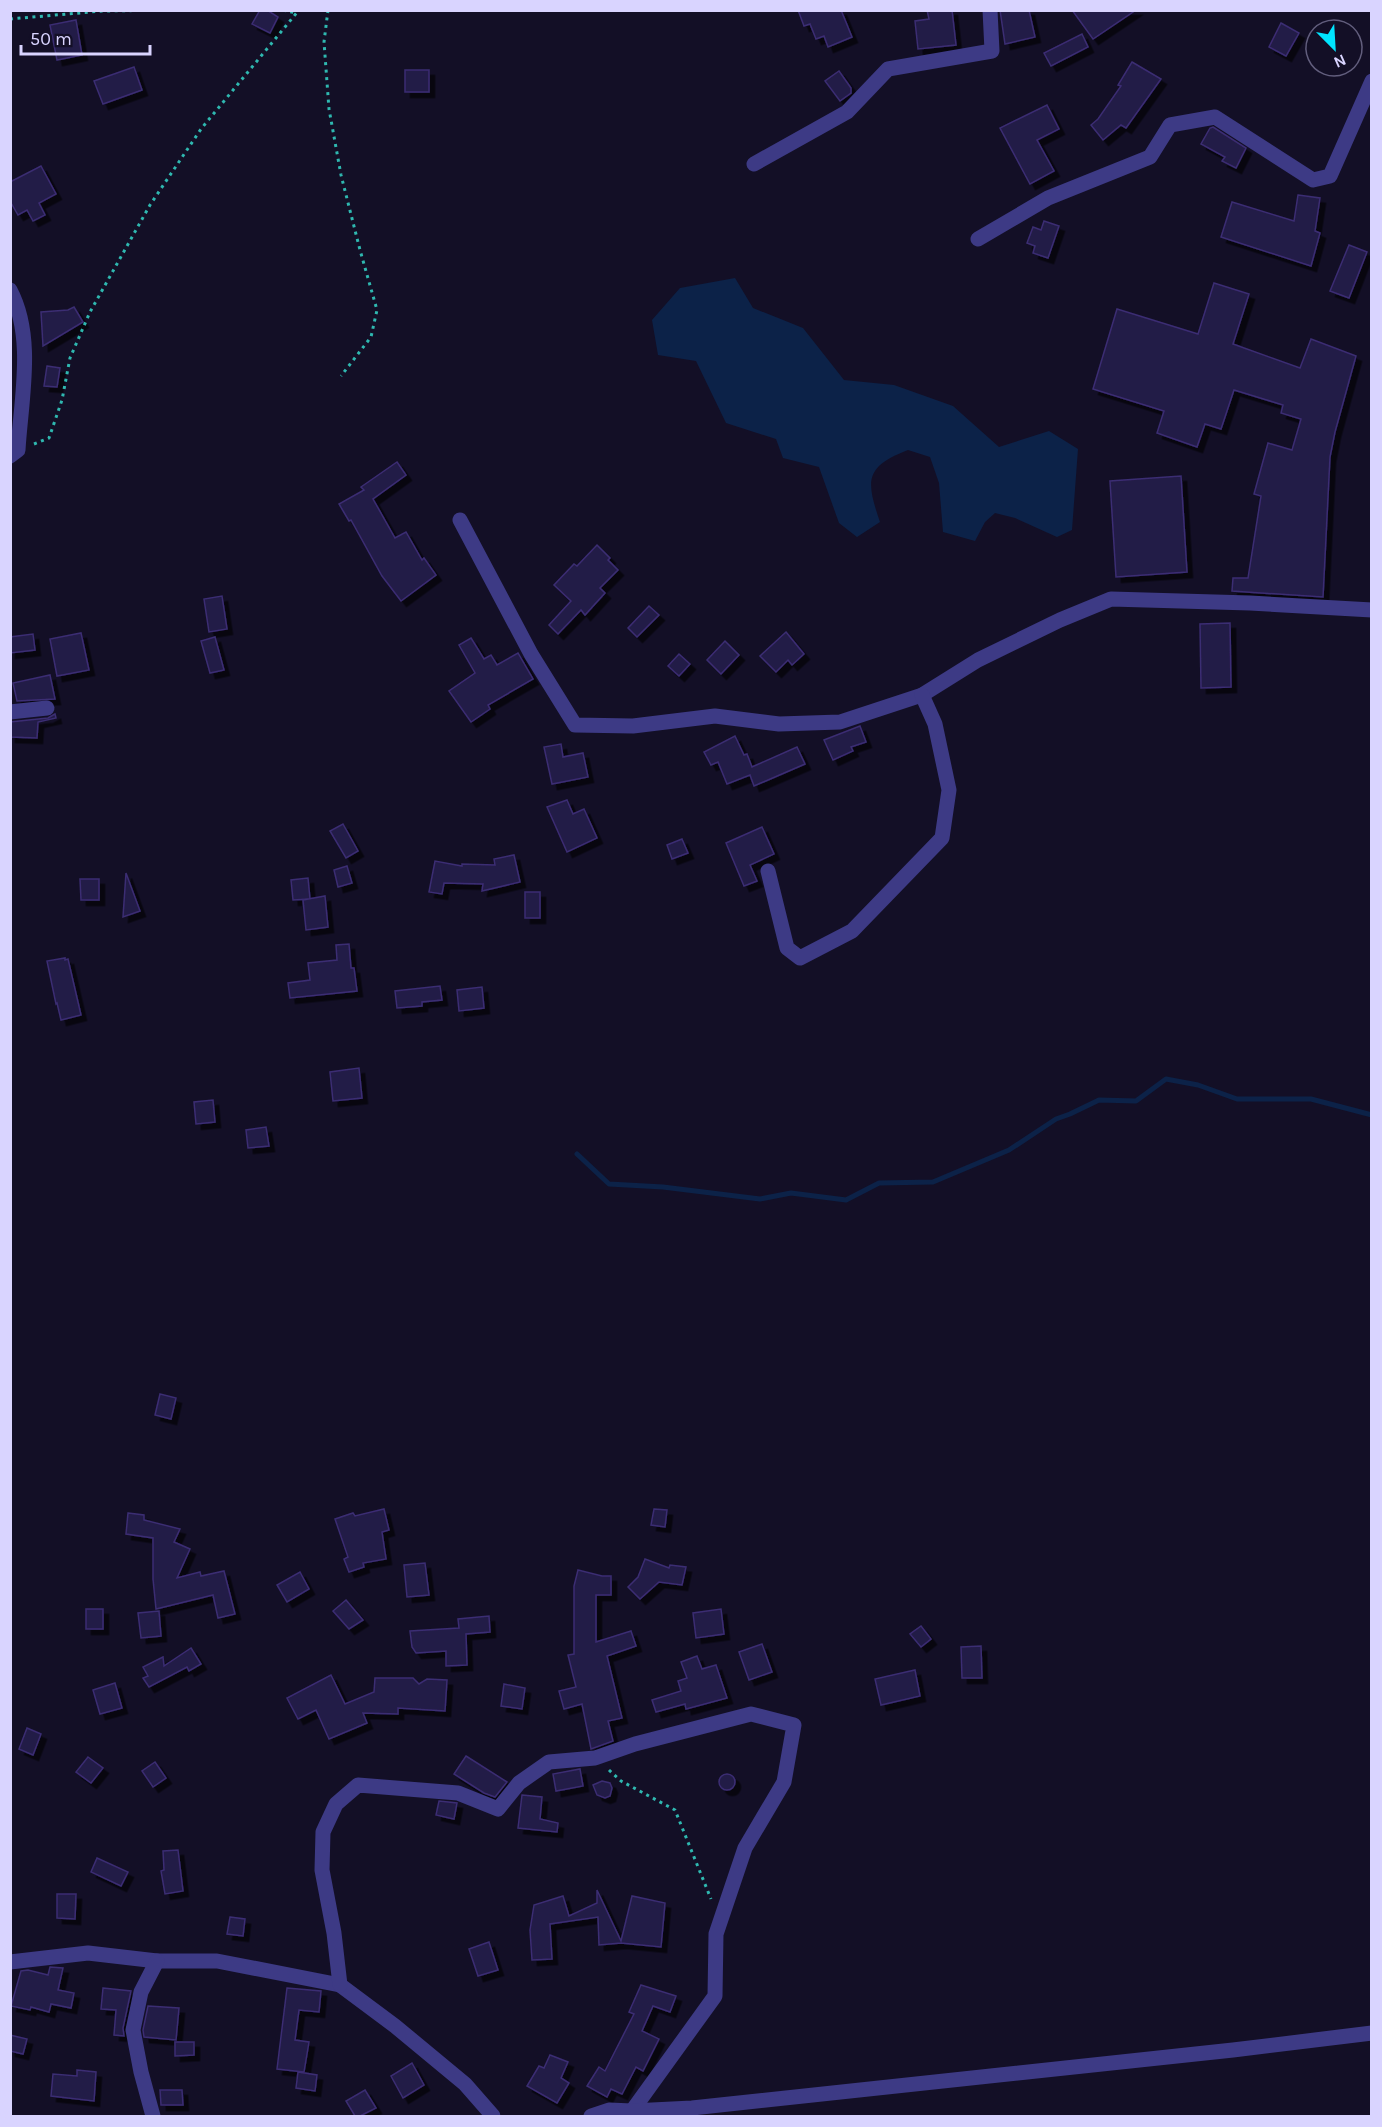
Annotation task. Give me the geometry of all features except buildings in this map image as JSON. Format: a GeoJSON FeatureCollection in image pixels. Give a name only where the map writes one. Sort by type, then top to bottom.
{"type":"FeatureCollection","features":[{"type":"Feature","properties":{"kind":"street"},"geometry":{"type":"LineString","coordinates":[[754,165],[847,112],[888,69],[992,51],[990,10]]}},
{"type":"Feature","properties":{"kind":"street"},"geometry":{"type":"LineString","coordinates":[[978,239],[1048,198],[1150,157],[1170,125],[1215,117],[1313,180],[1330,176],[1371,81]]}},
{"type":"Feature","properties":{"kind":"street"},"geometry":{"type":"LineString","coordinates":[[10,290],[22,318],[24,351],[14,453]]}},
{"type":"Feature","properties":{"kind":"street"},"geometry":{"type":"LineString","coordinates":[[460,520],[531,654],[576,724],[633,726],[715,716],[779,724],[840,722],[922,695],[978,660],[1060,620],[1111,600],[1250,603],[1371,610]]}},
{"type":"Feature","properties":{"kind":"street"},"geometry":{"type":"LineString","coordinates":[[768,871],[787,948],[800,958],[852,930],[942,838],[949,790],[935,724],[922,695]]}},
{"type":"Feature","properties":{"kind":"street"},"geometry":{"type":"LineString","coordinates":[[10,712],[47,708]]}},
{"type":"Feature","properties":{"kind":"street"},"geometry":{"type":"LineString","coordinates":[[340,1985],[334,1933],[322,1870],[323,1832],[336,1804],[358,1785],[458,1793],[498,1809],[519,1782],[549,1762],[595,1758],[635,1744],[751,1714],[794,1725],[784,1782],[744,1848],[716,1934],[715,1996],[632,2111]]}},
{"type":"Feature","properties":{"kind":"street"},"geometry":{"type":"LineString","coordinates":[[10,1962],[88,1953],[157,1961],[217,1961],[340,1985],[395,2026],[465,2084],[493,2116]]}},
{"type":"Feature","properties":{"kind":"street"},"geometry":{"type":"LineString","coordinates":[[153,2116],[133,2030],[141,1992],[157,1961]]}},
{"type":"Feature","properties":{"kind":"street"},"geometry":{"type":"LineString","coordinates":[[591,2116],[609,2110],[692,2108],[1371,2033]]}},
{"type":"Feature","properties":{"kind":"path"},"geometry":{"type":"LineString","coordinates":[[10,19],[102,11],[176,10]]}},
{"type":"Feature","properties":{"kind":"path"},"geometry":{"type":"LineString","coordinates":[[284,10],[297,12]]}},
{"type":"Feature","properties":{"kind":"path"},"geometry":{"type":"LineString","coordinates":[[328,10],[324,42],[329,109],[341,175],[377,310],[371,337],[341,376]]}},
{"type":"Feature","properties":{"kind":"path"},"geometry":{"type":"LineString","coordinates":[[14,453],[49,438],[62,400],[70,358],[90,312],[150,204],[201,129],[297,12]]}},
{"type":"Feature","properties":{"kind":"path"},"geometry":{"type":"LineString","coordinates":[[595,1758],[621,1781],[675,1810],[720,1923]]}},
{"type":"Feature","properties":{"kind":"water"},"geometry":{"type":"Polygon","coordinates":[[[735,278],[753,308],[803,328],[844,380],[894,385],[953,406],[999,447],[1049,431],[1078,449],[1072,530],[1057,537],[1015,518],[995,513],[985,522],[975,541],[943,532],[939,483],[930,457],[908,450],[894,456],[876,469],[871,486],[880,522],[857,537],[839,523],[819,467],[783,458],[776,439],[726,423],[696,361],[658,355],[652,320],[680,288],[735,278]]]}},
{"type":"Feature","properties":{"kind":"waterway"},"geometry":{"type":"LineString","coordinates":[[577,1154],[609,1184],[663,1187],[760,1199],[791,1193],[846,1200],[879,1183],[933,1182],[1009,1150],[1056,1119],[1099,1100],[1136,1101],[1166,1079],[1198,1085],[1237,1099],[1311,1099],[1372,1115]]}}]}
